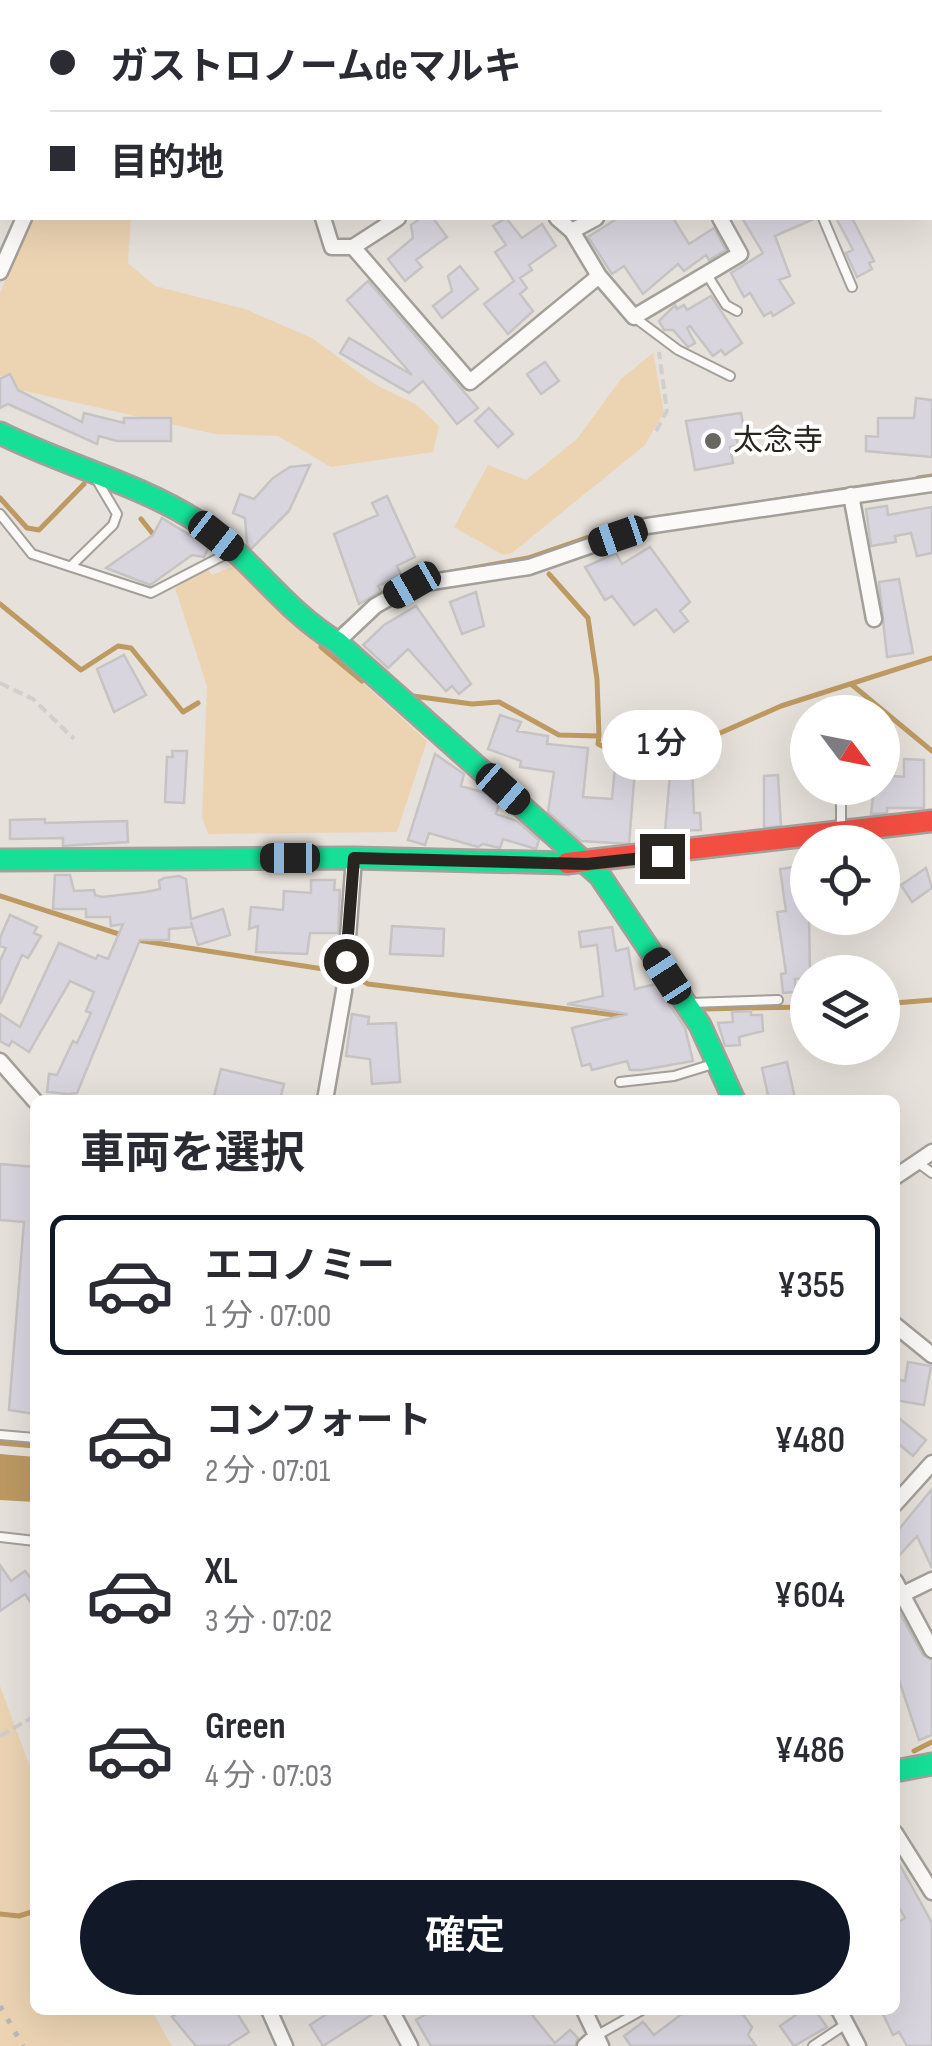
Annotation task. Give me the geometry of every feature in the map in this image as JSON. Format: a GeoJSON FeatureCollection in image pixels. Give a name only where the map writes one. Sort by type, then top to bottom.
{"type":"FeatureCollection","features":[{"type":"Feature","properties":{"kind":"street"},"geometry":{"type":"LineString","coordinates":[[0,272],[23,220]]}},
{"type":"Feature","properties":{"kind":"street"},"geometry":{"type":"LineString","coordinates":[[324,220],[332,247],[353,246],[395,220]]}},
{"type":"Feature","properties":{"kind":"street"},"geometry":{"type":"LineString","coordinates":[[559,220],[572,231],[599,276],[634,317],[740,254],[721,220]]}},
{"type":"Feature","properties":{"kind":"street"},"geometry":{"type":"LineString","coordinates":[[572,231],[592,220]]}},
{"type":"Feature","properties":{"kind":"street"},"geometry":{"type":"LineString","coordinates":[[353,246],[470,382],[599,276]]}},
{"type":"Feature","properties":{"kind":"street"},"geometry":{"type":"LineString","coordinates":[[0,432],[199,522],[234,550],[312,630],[337,642],[587,864],[600,876],[686,1003],[732,1095]]}},
{"type":"Feature","properties":{"kind":"street"},"geometry":{"type":"LineString","coordinates":[[337,642],[376,606],[412,585],[529,567],[647,526],[932,484]]}},
{"type":"Feature","properties":{"kind":"street"},"geometry":{"type":"LineString","coordinates":[[851,495],[874,619]]}},
{"type":"Feature","properties":{"kind":"street"},"geometry":{"type":"LineString","coordinates":[[900,827],[932,821]]}},
{"type":"Feature","properties":{"kind":"street"},"geometry":{"type":"LineString","coordinates":[[0,860],[354,858],[587,864],[790,842]]}},
{"type":"Feature","properties":{"kind":"street"},"geometry":{"type":"LineString","coordinates":[[326,1095],[344,991],[354,858]]}},
{"type":"Feature","properties":{"kind":"street"},"geometry":{"type":"LineString","coordinates":[[3,1069],[30,1096]]}},
{"type":"Feature","properties":{"kind":"street"},"geometry":{"type":"LineString","coordinates":[[900,1174],[932,1152]]}},
{"type":"Feature","properties":{"kind":"street"},"geometry":{"type":"LineString","coordinates":[[900,1332],[932,1355]]}},
{"type":"Feature","properties":{"kind":"street"},"geometry":{"type":"LineString","coordinates":[[900,1498],[932,1463]]}},
{"type":"Feature","properties":{"kind":"street"},"geometry":{"type":"LineString","coordinates":[[900,1589],[932,1580]]}},
{"type":"Feature","properties":{"kind":"street"},"geometry":{"type":"LineString","coordinates":[[900,1594],[932,1650]]}},
{"type":"Feature","properties":{"kind":"street"},"geometry":{"type":"LineString","coordinates":[[900,1770],[932,1764]]}},
{"type":"Feature","properties":{"kind":"street"},"geometry":{"type":"LineString","coordinates":[[900,1841],[932,1892]]}},
{"type":"Feature","properties":{"kind":"street"},"geometry":{"type":"LineString","coordinates":[[276,2015],[284,2046]]}},
{"type":"Feature","properties":{"kind":"street"},"geometry":{"type":"LineString","coordinates":[[394,2015],[410,2046]]}},
{"type":"Feature","properties":{"kind":"street"},"geometry":{"type":"LineString","coordinates":[[586,2015],[594,2043]]}},
{"type":"Feature","properties":{"kind":"street"},"geometry":{"type":"LineString","coordinates":[[842,2015],[858,2046]]}},
{"type":"Feature","properties":{"kind":"lane"},"geometry":{"type":"LineString","coordinates":[[824,220],[852,287]]}},
{"type":"Feature","properties":{"kind":"lane"},"geometry":{"type":"LineString","coordinates":[[706,272],[726,305],[737,312]]}},
{"type":"Feature","properties":{"kind":"lane"},"geometry":{"type":"LineString","coordinates":[[634,317],[659,338],[730,376]]}},
{"type":"Feature","properties":{"kind":"lane"},"geometry":{"type":"LineString","coordinates":[[72,564],[112,525],[117,514],[93,475]]}},
{"type":"Feature","properties":{"kind":"lane"},"geometry":{"type":"LineString","coordinates":[[0,514],[32,554],[72,564],[137,592],[152,593],[234,550]]}},
{"type":"Feature","properties":{"kind":"lane"},"geometry":{"type":"LineString","coordinates":[[686,1003],[778,1000]]}},
{"type":"Feature","properties":{"kind":"lane"},"geometry":{"type":"LineString","coordinates":[[620,1082],[674,1076],[718,1063]]}},
{"type":"Feature","properties":{"kind":"lane"},"geometry":{"type":"LineString","coordinates":[[917,1162],[932,1174]]}},
{"type":"Feature","properties":{"kind":"lane"},"geometry":{"type":"LineString","coordinates":[[0,1435],[30,1438]]}},
{"type":"Feature","properties":{"kind":"lane"},"geometry":{"type":"LineString","coordinates":[[0,1536],[30,1540]]}},
{"type":"Feature","properties":{"kind":"lane"},"geometry":{"type":"LineString","coordinates":[[594,2043],[635,2015]]}},
{"type":"Feature","properties":{"kind":"lane"},"geometry":{"type":"LineString","coordinates":[[813,2046],[846,2024]]}},
{"type":"Feature","properties":{"kind":"path"},"geometry":{"type":"LineString","coordinates":[[656,432],[667,411],[661,390],[665,375],[660,366],[659,338]]}},
{"type":"Feature","properties":{"kind":"path"},"geometry":{"type":"LineString","coordinates":[[0,682],[33,698],[74,739]]}},
{"type":"Feature","properties":{"kind":"path"},"geometry":{"type":"LineString","coordinates":[[0,1736],[30,1719]]}},
{"type":"Feature","properties":{"kind":"shaded area"},"geometry":{"type":"Polygon","coordinates":[[[29,220],[131,220],[128,263],[155,286],[245,309],[312,338],[376,385],[417,405],[439,426],[433,452],[331,467],[278,436],[215,434],[20,390],[0,375],[0,293],[29,220]]]}},
{"type":"Feature","properties":{"kind":"shaded area"},"geometry":{"type":"Polygon","coordinates":[[[653,353],[664,412],[645,445],[512,553],[503,555],[454,527],[488,465],[526,480],[577,439],[621,379],[653,353]]]}},
{"type":"Feature","properties":{"kind":"shaded area"},"geometry":{"type":"Polygon","coordinates":[[[234,566],[427,741],[397,832],[208,834],[202,816],[207,686],[175,588],[207,568],[212,575],[234,566]]]}},
{"type":"Feature","properties":{"kind":"shaded area"},"geometry":{"type":"Polygon","coordinates":[[[0,1454],[30,1457],[30,1502],[0,1500],[0,1454]]]}},
{"type":"Feature","properties":{"kind":"shaded area"},"geometry":{"type":"Polygon","coordinates":[[[0,1686],[30,1767],[30,2015],[154,2015],[172,2046],[0,2046],[0,1686]]]}},
{"type":"Feature","properties":{"kind":"building"},"geometry":{"type":"Polygon","coordinates":[[[418,220],[434,220],[447,237],[416,260],[422,267],[405,281],[388,259],[413,238],[411,225],[418,220]]]}},
{"type":"Feature","properties":{"kind":"building"},"geometry":{"type":"Polygon","coordinates":[[[508,220],[522,238],[542,224],[556,246],[529,265],[532,270],[520,278],[527,288],[520,294],[533,311],[508,334],[484,304],[514,281],[495,252],[506,245],[493,226],[508,220]]]}},
{"type":"Feature","properties":{"kind":"building"},"geometry":{"type":"Polygon","coordinates":[[[615,220],[674,220],[689,244],[714,228],[726,250],[709,260],[706,255],[684,271],[678,264],[643,294],[624,266],[612,274],[588,237],[615,220]]]}},
{"type":"Feature","properties":{"kind":"building"},"geometry":{"type":"Polygon","coordinates":[[[743,220],[811,220],[775,236],[790,276],[779,280],[794,303],[773,316],[771,312],[764,316],[750,293],[744,297],[731,273],[763,253],[743,220]]]}},
{"type":"Feature","properties":{"kind":"building"},"geometry":{"type":"Polygon","coordinates":[[[837,220],[853,220],[874,261],[869,263],[872,269],[857,277],[846,253],[853,250],[837,220]]]}},
{"type":"Feature","properties":{"kind":"building"},"geometry":{"type":"Polygon","coordinates":[[[460,266],[478,289],[442,318],[433,306],[452,291],[448,276],[460,266]]]}},
{"type":"Feature","properties":{"kind":"building"},"geometry":{"type":"Polygon","coordinates":[[[368,281],[478,408],[457,424],[423,381],[409,393],[340,353],[349,338],[412,375],[347,300],[368,281]]]}},
{"type":"Feature","properties":{"kind":"building"},"geometry":{"type":"Polygon","coordinates":[[[711,296],[742,343],[725,355],[721,350],[713,356],[690,326],[687,328],[695,343],[688,347],[673,330],[664,330],[659,321],[675,305],[677,309],[684,305],[687,310],[711,296]]]}},
{"type":"Feature","properties":{"kind":"building"},"geometry":{"type":"Polygon","coordinates":[[[545,362],[559,381],[541,394],[527,374],[545,362]]]}},
{"type":"Feature","properties":{"kind":"building"},"geometry":{"type":"Polygon","coordinates":[[[10,374],[18,390],[82,422],[84,413],[124,423],[124,418],[171,418],[171,441],[117,441],[99,436],[97,444],[8,404],[0,408],[0,379],[10,374]]]}},
{"type":"Feature","properties":{"kind":"building"},"geometry":{"type":"Polygon","coordinates":[[[916,398],[932,400],[932,457],[866,451],[866,436],[878,437],[878,418],[914,418],[916,398]]]}},
{"type":"Feature","properties":{"kind":"building"},"geometry":{"type":"Polygon","coordinates":[[[489,408],[513,434],[498,447],[475,421],[489,408]]]}},
{"type":"Feature","properties":{"kind":"building","name":"太念寺"},"geometry":{"type":"Polygon","coordinates":[[[741,413],[745,434],[736,436],[738,445],[730,447],[733,463],[695,470],[686,421],[741,413]]]}},
{"type":"Feature","properties":{"kind":"building"},"geometry":{"type":"Polygon","coordinates":[[[310,465],[289,511],[251,549],[245,518],[233,513],[240,494],[254,499],[273,478],[290,467],[310,465]]]}},
{"type":"Feature","properties":{"kind":"building"},"geometry":{"type":"Polygon","coordinates":[[[387,496],[415,557],[397,566],[401,575],[378,586],[381,591],[359,604],[334,534],[378,515],[372,503],[387,496]]]}},
{"type":"Feature","properties":{"kind":"building"},"geometry":{"type":"Polygon","coordinates":[[[887,506],[888,515],[932,507],[932,553],[917,556],[911,533],[895,536],[896,542],[871,546],[866,509],[887,506]]]}},
{"type":"Feature","properties":{"kind":"building"},"geometry":{"type":"Polygon","coordinates":[[[162,518],[209,547],[204,557],[192,555],[150,585],[106,568],[153,535],[162,518]]]}},
{"type":"Feature","properties":{"kind":"building"},"geometry":{"type":"Polygon","coordinates":[[[650,547],[690,602],[680,611],[688,621],[674,632],[656,609],[634,625],[612,596],[605,600],[585,567],[616,553],[622,564],[650,547]]]}},
{"type":"Feature","properties":{"kind":"building"},"geometry":{"type":"Polygon","coordinates":[[[899,579],[913,653],[887,657],[879,582],[899,579]]]}},
{"type":"Feature","properties":{"kind":"building"},"geometry":{"type":"Polygon","coordinates":[[[476,592],[484,626],[462,634],[450,602],[476,592]]]}},
{"type":"Feature","properties":{"kind":"building"},"geometry":{"type":"Polygon","coordinates":[[[416,606],[471,684],[459,694],[452,686],[446,691],[408,649],[388,668],[363,645],[384,625],[416,606]]]}},
{"type":"Feature","properties":{"kind":"building"},"geometry":{"type":"Polygon","coordinates":[[[124,655],[146,695],[114,712],[97,669],[124,655]]]}},
{"type":"Feature","properties":{"kind":"building"},"geometry":{"type":"Polygon","coordinates":[[[500,715],[521,722],[517,731],[548,736],[547,744],[588,748],[583,797],[612,799],[615,767],[635,769],[629,844],[581,841],[548,812],[554,772],[520,767],[521,761],[488,749],[500,715]]]}},
{"type":"Feature","properties":{"kind":"building"},"geometry":{"type":"Polygon","coordinates":[[[172,751],[187,751],[184,803],[165,802],[167,757],[173,757],[172,751]]]}},
{"type":"Feature","properties":{"kind":"building"},"geometry":{"type":"Polygon","coordinates":[[[435,754],[464,774],[461,786],[486,793],[499,805],[496,814],[517,821],[539,840],[536,849],[503,839],[500,848],[483,844],[478,847],[429,833],[425,845],[408,840],[435,754]]]}},
{"type":"Feature","properties":{"kind":"building"},"geometry":{"type":"Polygon","coordinates":[[[904,759],[924,760],[924,808],[887,808],[887,813],[871,814],[872,805],[900,805],[900,777],[904,777],[904,759]]]}},
{"type":"Feature","properties":{"kind":"building"},"geometry":{"type":"Polygon","coordinates":[[[692,762],[694,813],[700,813],[701,830],[665,831],[671,763],[692,762]]]}},
{"type":"Feature","properties":{"kind":"building"},"geometry":{"type":"Polygon","coordinates":[[[778,775],[781,826],[764,828],[764,776],[778,775]]]}},
{"type":"Feature","properties":{"kind":"building"},"geometry":{"type":"Polygon","coordinates":[[[45,819],[45,823],[127,821],[128,842],[63,846],[63,838],[10,839],[10,820],[45,819]]]}},
{"type":"Feature","properties":{"kind":"building"},"geometry":{"type":"Polygon","coordinates":[[[790,868],[790,935],[809,935],[810,955],[790,955],[790,992],[783,993],[781,974],[786,973],[777,912],[786,911],[780,869],[790,868]]]}},
{"type":"Feature","properties":{"kind":"building"},"geometry":{"type":"Polygon","coordinates":[[[926,868],[932,888],[912,902],[901,885],[926,868]]]}},
{"type":"Feature","properties":{"kind":"building"},"geometry":{"type":"Polygon","coordinates":[[[55,875],[70,875],[74,891],[94,890],[95,895],[102,897],[160,889],[159,881],[179,876],[186,879],[191,919],[223,909],[230,935],[198,945],[191,922],[192,927],[169,929],[169,940],[140,940],[77,1093],[68,1094],[47,1092],[49,1074],[57,1075],[73,1041],[77,1043],[91,1013],[86,1011],[94,992],[70,981],[29,1052],[12,1041],[9,1046],[0,1041],[0,1014],[20,1027],[59,943],[96,959],[98,955],[108,959],[123,924],[111,926],[110,917],[86,917],[86,909],[53,909],[55,875]]]}},
{"type":"Feature","properties":{"kind":"building"},"geometry":{"type":"Polygon","coordinates":[[[311,880],[335,880],[334,890],[340,890],[338,933],[310,933],[307,954],[256,952],[258,926],[249,929],[251,907],[283,910],[284,891],[311,893],[311,880]]]}},
{"type":"Feature","properties":{"kind":"building"},"geometry":{"type":"Polygon","coordinates":[[[10,915],[37,927],[34,933],[41,936],[28,958],[22,955],[0,1004],[0,961],[6,948],[0,946],[0,938],[10,915]]]}},
{"type":"Feature","properties":{"kind":"building"},"geometry":{"type":"Polygon","coordinates":[[[392,926],[444,929],[443,956],[390,954],[392,926]]]}},
{"type":"Feature","properties":{"kind":"building"},"geometry":{"type":"Polygon","coordinates":[[[612,927],[616,951],[628,948],[635,989],[656,984],[685,1028],[693,1061],[642,1070],[630,1070],[627,1061],[592,1070],[590,1064],[582,1066],[572,1028],[628,1014],[567,1004],[603,996],[597,945],[581,947],[579,932],[612,927]]]}},
{"type":"Feature","properties":{"kind":"building"},"geometry":{"type":"Polygon","coordinates":[[[751,1011],[751,1015],[762,1015],[763,1031],[739,1037],[740,1045],[725,1046],[718,1023],[733,1022],[732,1012],[751,1011]]]}},
{"type":"Feature","properties":{"kind":"building"},"geometry":{"type":"Polygon","coordinates":[[[352,1014],[369,1017],[368,1024],[396,1023],[400,1082],[372,1084],[370,1059],[346,1056],[352,1014]]]}},
{"type":"Feature","properties":{"kind":"building"},"geometry":{"type":"Polygon","coordinates":[[[787,1062],[794,1095],[768,1095],[762,1068],[787,1062]]]}},
{"type":"Feature","properties":{"kind":"building"},"geometry":{"type":"Polygon","coordinates":[[[221,1069],[284,1084],[281,1095],[214,1095],[221,1069]]]}},
{"type":"Feature","properties":{"kind":"building"},"geometry":{"type":"Polygon","coordinates":[[[0,1164],[30,1167],[30,1413],[9,1410],[24,1222],[0,1220],[0,1164]]]}},
{"type":"Feature","properties":{"kind":"building"},"geometry":{"type":"Polygon","coordinates":[[[908,1362],[931,1366],[924,1405],[900,1401],[900,1380],[905,1381],[908,1362]]]}},
{"type":"Feature","properties":{"kind":"building"},"geometry":{"type":"Polygon","coordinates":[[[900,1419],[926,1440],[913,1456],[900,1445],[900,1419]]]}},
{"type":"Feature","properties":{"kind":"building"},"geometry":{"type":"Polygon","coordinates":[[[932,1489],[932,1568],[917,1536],[900,1555],[900,1528],[932,1489]]]}},
{"type":"Feature","properties":{"kind":"building"},"geometry":{"type":"Polygon","coordinates":[[[0,1565],[11,1581],[25,1571],[30,1577],[30,1602],[25,1594],[0,1611],[0,1565]]]}},
{"type":"Feature","properties":{"kind":"building"},"geometry":{"type":"Polygon","coordinates":[[[900,1613],[923,1655],[932,1660],[932,1735],[919,1740],[900,1683],[900,1613]]]}},
{"type":"Feature","properties":{"kind":"building"},"geometry":{"type":"Polygon","coordinates":[[[900,1865],[932,1923],[932,2046],[907,2046],[899,2032],[893,2035],[883,2015],[900,2015],[900,1921],[905,1918],[900,1909],[900,1865]]]}},
{"type":"Feature","properties":{"kind":"building"},"geometry":{"type":"Polygon","coordinates":[[[238,2015],[249,2032],[227,2046],[196,2046],[172,2017],[238,2015]]]}},
{"type":"Feature","properties":{"kind":"building"},"geometry":{"type":"Polygon","coordinates":[[[325,2015],[371,2015],[323,2046],[310,2025],[325,2015]]]}},
{"type":"Feature","properties":{"kind":"building"},"geometry":{"type":"Polygon","coordinates":[[[424,2015],[532,2015],[555,2043],[570,2030],[578,2038],[575,2046],[431,2046],[416,2020],[424,2015]]]}},
{"type":"Feature","properties":{"kind":"building"},"geometry":{"type":"Polygon","coordinates":[[[680,2015],[744,2015],[752,2027],[748,2035],[756,2046],[631,2046],[624,2036],[643,2022],[654,2035],[680,2015]]]}},
{"type":"Feature","properties":{"kind":"building"},"geometry":{"type":"Polygon","coordinates":[[[796,2015],[819,2015],[827,2027],[794,2046],[780,2026],[796,2015]]]}},
{"type":"Feature","properties":{"kind":"waterway"},"geometry":{"type":"LineString","coordinates":[[918,478],[932,476]]}},
{"type":"Feature","properties":{"kind":"waterway"},"geometry":{"type":"LineString","coordinates":[[745,505],[894,482]]}},
{"type":"Feature","properties":{"kind":"waterway"},"geometry":{"type":"LineString","coordinates":[[0,498],[27,528],[39,530],[84,484]]}},
{"type":"Feature","properties":{"kind":"waterway"},"geometry":{"type":"LineString","coordinates":[[141,519],[157,539]]}},
{"type":"Feature","properties":{"kind":"waterway"},"geometry":{"type":"LineString","coordinates":[[413,579],[528,558],[641,519]]}},
{"type":"Feature","properties":{"kind":"waterway"},"geometry":{"type":"LineString","coordinates":[[549,574],[588,618],[597,679],[599,736]]}},
{"type":"Feature","properties":{"kind":"waterway"},"geometry":{"type":"LineString","coordinates":[[0,604],[81,670],[118,646],[131,648],[183,712],[198,703]]}},
{"type":"Feature","properties":{"kind":"waterway"},"geometry":{"type":"LineString","coordinates":[[341,628],[351,620]]}},
{"type":"Feature","properties":{"kind":"waterway"},"geometry":{"type":"LineString","coordinates":[[321,647],[362,681]]}},
{"type":"Feature","properties":{"kind":"waterway"},"geometry":{"type":"LineString","coordinates":[[413,696],[472,704],[499,702],[559,735],[599,736],[598,744],[628,759],[664,758],[781,706],[932,658]]}},
{"type":"Feature","properties":{"kind":"waterway"},"geometry":{"type":"LineString","coordinates":[[851,684],[932,751]]}},
{"type":"Feature","properties":{"kind":"waterway"},"geometry":{"type":"LineString","coordinates":[[0,896],[122,935]]}},
{"type":"Feature","properties":{"kind":"waterway"},"geometry":{"type":"LineString","coordinates":[[137,940],[336,971]]}},
{"type":"Feature","properties":{"kind":"waterway"},"geometry":{"type":"LineString","coordinates":[[355,977],[368,984],[623,1016]]}},
{"type":"Feature","properties":{"kind":"waterway"},"geometry":{"type":"LineString","coordinates":[[900,1003],[932,1000]]}},
{"type":"Feature","properties":{"kind":"waterway"},"geometry":{"type":"LineString","coordinates":[[702,1009],[790,1007]]}},
{"type":"Feature","properties":{"kind":"waterway"},"geometry":{"type":"LineString","coordinates":[[0,1443],[30,1446]]}},
{"type":"Feature","properties":{"kind":"waterway"},"geometry":{"type":"LineString","coordinates":[[914,1751],[932,1742]]}},
{"type":"Feature","properties":{"kind":"waterway"},"geometry":{"type":"LineString","coordinates":[[0,1914],[30,1913]]}},
{"type":"Feature","properties":{"kind":"railway"},"geometry":{"type":"LineString","coordinates":[[0,2006],[23,2046]]}},
{"type":"Feature","properties":{"kind":"traffic: fast"},"geometry":{"type":"LineString","coordinates":[[0,433],[150,496],[216,535],[300,614],[337,642],[600,876],[700,1025],[732,1095]]}},
{"type":"Feature","properties":{"kind":"traffic: fast"},"geometry":{"type":"LineString","coordinates":[[0,860],[354,858],[567,863]]}},
{"type":"Feature","properties":{"kind":"traffic: fast"},"geometry":{"type":"LineString","coordinates":[[900,1770],[932,1764]]}},
{"type":"Feature","properties":{"kind":"traffic: jam"},"geometry":{"type":"LineString","coordinates":[[567,863],[932,821]]}},
{"type":"Feature","properties":{"kind":"place","name":"太念寺"},"geometry":{"type":"Point","coordinates":[713,441]}},
{"type":"Feature","properties":{"kind":"route"},"geometry":{"type":"LineString","coordinates":[[346,961],[354,858],[587,864],[662,856]]}}]}
